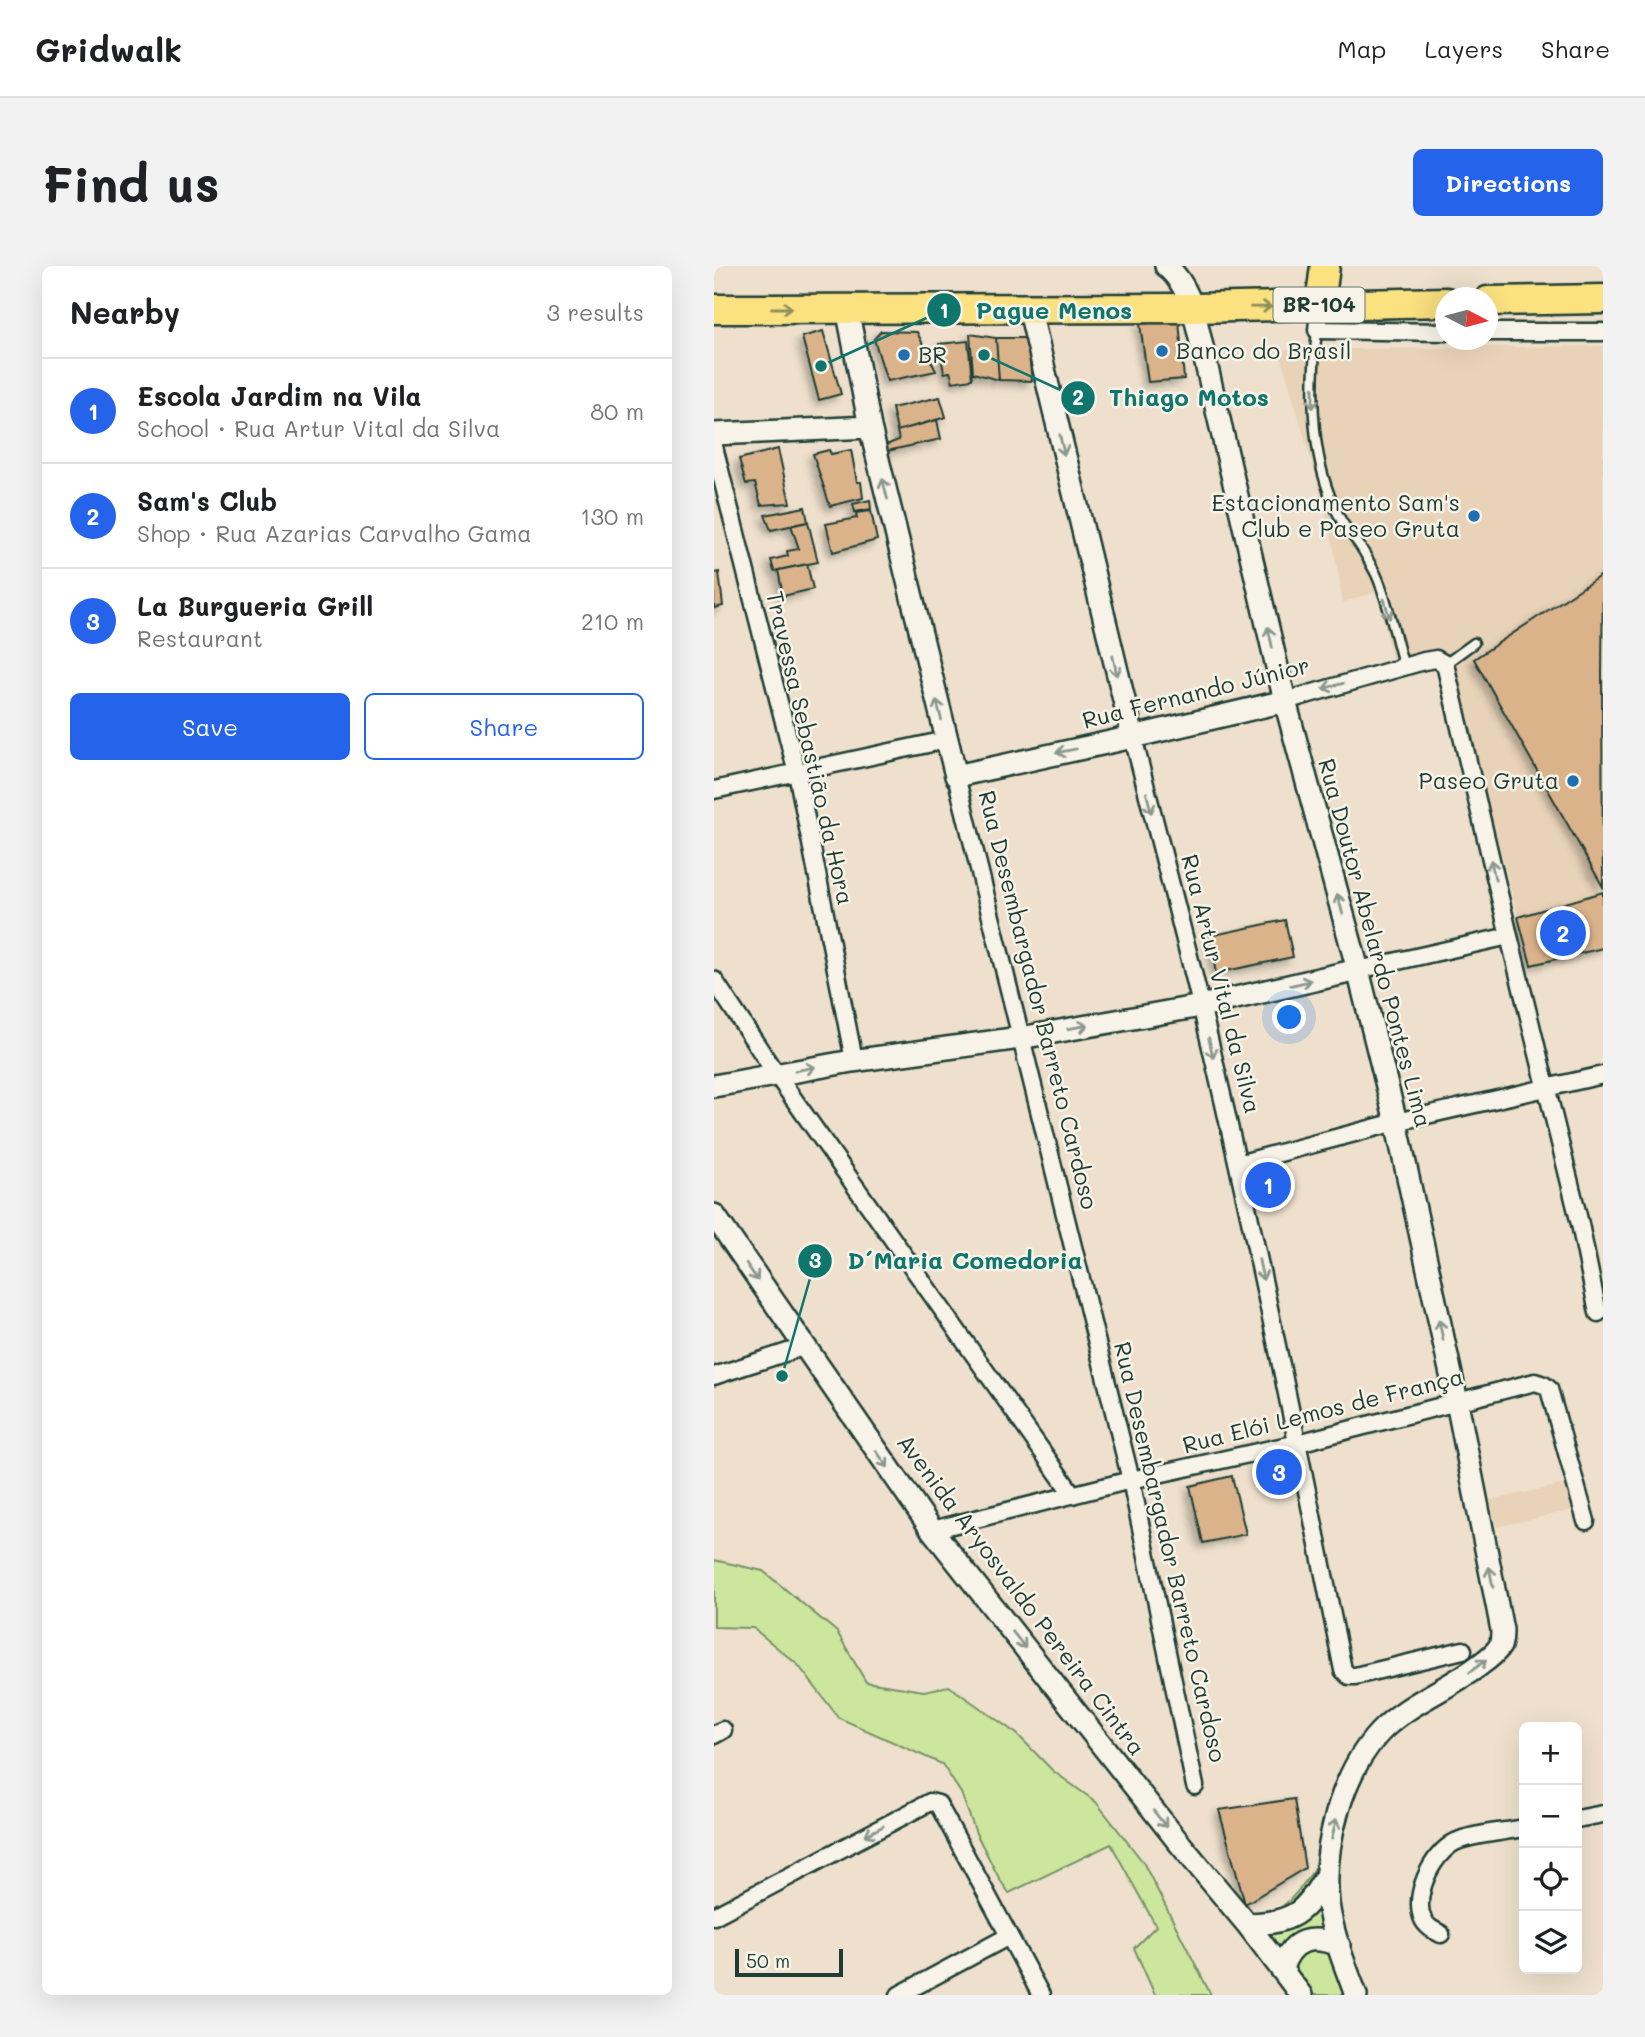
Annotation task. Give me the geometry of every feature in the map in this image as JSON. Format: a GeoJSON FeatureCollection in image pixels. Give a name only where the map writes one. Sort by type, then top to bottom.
{"type":"FeatureCollection","features":[{"type":"Feature","properties":{"kind":"highway"},"geometry":{"type":"LineString","coordinates":[[1318,318],[1325,266]]}},
{"type":"Feature","properties":{"kind":"highway"},"geometry":{"type":"LineString","coordinates":[[1501,301],[1603,299]]}},
{"type":"Feature","properties":{"kind":"highway","name":"BR-104"},"geometry":{"type":"LineString","coordinates":[[714,309],[1193,308],[1318,318],[1435,303]]}},
{"type":"Feature","properties":{"kind":"main road","name":"Rua Doutor Abelardo Pontes Lima"},"geometry":{"type":"LineString","coordinates":[[1166,266],[1180,280],[1193,308],[1285,701],[1396,1122],[1457,1402],[1502,1630],[1501,1644],[1493,1655],[1471,1672],[1403,1712],[1371,1742],[1353,1771],[1341,1798],[1327,1874]]}},
{"type":"Feature","properties":{"kind":"main road","name":"Rua Artur Vital da Silva"},"geometry":{"type":"LineString","coordinates":[[1029,307],[1133,737]]}},
{"type":"Feature","properties":{"kind":"main road","name":"Rua Desembargador Barreto Cardoso"},"geometry":{"type":"LineString","coordinates":[[847,308],[870,427],[956,776]]}},
{"type":"Feature","properties":{"kind":"main road"},"geometry":{"type":"LineString","coordinates":[[714,434],[870,427]]}},
{"type":"Feature","properties":{"kind":"main road","name":"Rua Fernando Júnior"},"geometry":{"type":"LineString","coordinates":[[956,776],[1285,701]]}},
{"type":"Feature","properties":{"kind":"main road"},"geometry":{"type":"LineString","coordinates":[[714,1086],[854,1060],[1020,1038],[1201,1006],[1358,970]]}},
{"type":"Feature","properties":{"kind":"main road","name":"Avenida Aryosvaldo Pereira Cintra"},"geometry":{"type":"LineString","coordinates":[[714,1215],[932,1530],[1301,1995]]}},
{"type":"Feature","properties":{"kind":"main road"},"geometry":{"type":"LineString","coordinates":[[1247,1924],[1268,1923],[1293,1916],[1315,1895],[1327,1874]]}},
{"type":"Feature","properties":{"kind":"main road"},"geometry":{"type":"LineString","coordinates":[[1327,1874],[1332,1923],[1356,1995]]}},
{"type":"Feature","properties":{"kind":"main road"},"geometry":{"type":"LineString","coordinates":[[1282,1968],[1290,1950],[1308,1940],[1318,1939],[1339,1945]]}},
{"type":"Feature","properties":{"kind":"street"},"geometry":{"type":"LineString","coordinates":[[1318,318],[1435,331]]}},
{"type":"Feature","properties":{"kind":"street"},"geometry":{"type":"LineString","coordinates":[[1498,332],[1603,332]]}},
{"type":"Feature","properties":{"kind":"street","name":"Travessa Sebastião da Hora"},"geometry":{"type":"LineString","coordinates":[[714,447],[797,773],[854,1060]]}},
{"type":"Feature","properties":{"kind":"street","name":"Rua Fernando Júnior"},"geometry":{"type":"LineString","coordinates":[[1285,701],[1436,659],[1445,664]]}},
{"type":"Feature","properties":{"kind":"street"},"geometry":{"type":"LineString","coordinates":[[1445,664],[1580,1224],[1598,1313]]}},
{"type":"Feature","properties":{"kind":"street","name":"Rua Artur Vital da Silva"},"geometry":{"type":"LineString","coordinates":[[1133,737],[1238,1164],[1343,1670],[1349,1676],[1463,1650]]}},
{"type":"Feature","properties":{"kind":"street"},"geometry":{"type":"LineString","coordinates":[[714,790],[946,740]]}},
{"type":"Feature","properties":{"kind":"street","name":"Rua Desembargador Barreto Cardoso"},"geometry":{"type":"LineString","coordinates":[[956,776],[1130,1480],[1195,1786]]}},
{"type":"Feature","properties":{"kind":"street"},"geometry":{"type":"LineString","coordinates":[[1358,970],[1509,936]]}},
{"type":"Feature","properties":{"kind":"street"},"geometry":{"type":"LineString","coordinates":[[714,980],[776,1074],[1073,1495]]}},
{"type":"Feature","properties":{"kind":"street"},"geometry":{"type":"LineString","coordinates":[[1238,1164],[1396,1122],[1603,1074]]}},
{"type":"Feature","properties":{"kind":"street"},"geometry":{"type":"LineString","coordinates":[[714,1376],[803,1347]]}},
{"type":"Feature","properties":{"kind":"street","name":"Rua Elói Lemos de França"},"geometry":{"type":"LineString","coordinates":[[932,1530],[1130,1480],[1298,1443],[1529,1382],[1544,1385],[1549,1389],[1586,1521]]}},
{"type":"Feature","properties":{"kind":"street"},"geometry":{"type":"LineString","coordinates":[[714,1916],[930,1802],[935,1802],[1041,1995]]}},
{"type":"Feature","properties":{"kind":"street"},"geometry":{"type":"LineString","coordinates":[[1582,1818],[1603,1814]]}},
{"type":"Feature","properties":{"kind":"street"},"geometry":{"type":"LineString","coordinates":[[1441,1934],[1430,1929],[1422,1917],[1420,1902],[1423,1885],[1436,1858],[1459,1840],[1519,1829]]}},
{"type":"Feature","properties":{"kind":"street"},"geometry":{"type":"LineString","coordinates":[[899,1995],[1009,1936]]}},
{"type":"Feature","properties":{"kind":"lane"},"geometry":{"type":"LineString","coordinates":[[1318,318],[1312,408],[1324,477],[1342,523],[1362,548],[1376,575],[1404,667]]}},
{"type":"Feature","properties":{"kind":"lane"},"geometry":{"type":"LineString","coordinates":[[1445,664],[1474,643]]}},
{"type":"Feature","properties":{"kind":"shaded area"},"geometry":{"type":"Polygon","coordinates":[[[1603,346],[1603,948],[1531,965],[1457,686],[1443,658],[1432,651],[1392,659],[1377,592],[1343,602],[1333,543],[1317,480],[1279,350],[1498,350],[1498,347],[1603,346]]]}},
{"type":"Feature","properties":{"kind":"shaded area"},"geometry":{"type":"Polygon","coordinates":[[[1567,1484],[1572,1510],[1497,1527],[1490,1500],[1567,1484]]]}},
{"type":"Feature","properties":{"kind":"green space"},"geometry":{"type":"Polygon","coordinates":[[[714,1560],[763,1571],[837,1632],[866,1682],[924,1691],[949,1686],[1017,1734],[1053,1771],[1096,1802],[1143,1862],[1211,1995],[1155,1995],[1134,1948],[1156,1926],[1111,1844],[1009,1893],[976,1833],[961,1793],[942,1764],[839,1718],[798,1665],[753,1628],[714,1627],[714,1560]]]}},
{"type":"Feature","properties":{"kind":"green space"},"geometry":{"type":"Polygon","coordinates":[[[1320,1861],[1348,1995],[1307,1995],[1238,1908],[1259,1915],[1277,1910],[1302,1887],[1320,1861]]]}},
{"type":"Feature","properties":{"kind":"building","name":"Banco do Brasil"},"geometry":{"type":"Polygon","coordinates":[[[1179,320],[1184,379],[1148,382],[1140,324],[1179,320]]]}},
{"type":"Feature","properties":{"kind":"building"},"geometry":{"type":"Polygon","coordinates":[[[823,331],[841,394],[819,400],[802,337],[823,331]]]}},
{"type":"Feature","properties":{"kind":"building","name":"BR"},"geometry":{"type":"Polygon","coordinates":[[[881,331],[917,332],[936,371],[887,381],[874,339],[881,331]]]}},
{"type":"Feature","properties":{"kind":"building"},"geometry":{"type":"Polygon","coordinates":[[[970,334],[996,338],[999,380],[973,373],[970,334]]]}},
{"type":"Feature","properties":{"kind":"building"},"geometry":{"type":"Polygon","coordinates":[[[996,338],[1027,338],[1032,381],[999,380],[996,338]]]}},
{"type":"Feature","properties":{"kind":"building"},"geometry":{"type":"Polygon","coordinates":[[[968,341],[972,379],[953,382],[950,372],[944,373],[939,344],[968,341]]]}},
{"type":"Feature","properties":{"kind":"building"},"geometry":{"type":"Polygon","coordinates":[[[940,397],[946,417],[897,431],[892,408],[940,397]]]}},
{"type":"Feature","properties":{"kind":"building"},"geometry":{"type":"Polygon","coordinates":[[[937,420],[941,439],[887,451],[886,445],[899,440],[897,431],[937,420]]]}},
{"type":"Feature","properties":{"kind":"building"},"geometry":{"type":"Polygon","coordinates":[[[778,449],[790,503],[761,505],[755,483],[746,484],[739,459],[778,449]]]}},
{"type":"Feature","properties":{"kind":"building"},"geometry":{"type":"Polygon","coordinates":[[[829,450],[831,454],[851,450],[863,498],[830,506],[813,454],[829,450]]]}},
{"type":"Feature","properties":{"kind":"building"},"geometry":{"type":"Polygon","coordinates":[[[870,500],[871,509],[855,512],[853,504],[870,500]]]}},
{"type":"Feature","properties":{"kind":"building"},"geometry":{"type":"Polygon","coordinates":[[[805,507],[808,522],[771,530],[765,515],[805,507]]]}},
{"type":"Feature","properties":{"kind":"building"},"geometry":{"type":"Polygon","coordinates":[[[871,511],[877,540],[833,552],[826,524],[857,518],[856,513],[871,511]]]}},
{"type":"Feature","properties":{"kind":"building"},"geometry":{"type":"Polygon","coordinates":[[[808,522],[818,562],[774,571],[771,560],[788,556],[787,551],[799,549],[791,525],[808,522]]]}},
{"type":"Feature","properties":{"kind":"building"},"geometry":{"type":"Polygon","coordinates":[[[807,564],[813,589],[783,596],[778,570],[807,564]]]}},
{"type":"Feature","properties":{"kind":"building"},"geometry":{"type":"Polygon","coordinates":[[[719,572],[723,606],[714,608],[714,573],[719,572]]]}},
{"type":"Feature","properties":{"kind":"building","name":"Paseo Gruta"},"geometry":{"type":"Polygon","coordinates":[[[1603,574],[1602,674],[1603,887],[1474,659],[1603,574]]]}},
{"type":"Feature","properties":{"kind":"building"},"geometry":{"type":"Polygon","coordinates":[[[1603,892],[1603,948],[1531,965],[1518,917],[1603,892]]]}},
{"type":"Feature","properties":{"kind":"building"},"geometry":{"type":"Polygon","coordinates":[[[1285,920],[1293,957],[1216,973],[1209,936],[1285,920]]]}},
{"type":"Feature","properties":{"kind":"building"},"geometry":{"type":"Polygon","coordinates":[[[1232,1476],[1246,1534],[1203,1543],[1190,1486],[1232,1476]]]}},
{"type":"Feature","properties":{"kind":"building"},"geometry":{"type":"Polygon","coordinates":[[[1294,1799],[1305,1868],[1245,1904],[1219,1810],[1294,1799]]]}},
{"type":"Feature","properties":{"kind":"place","name":"Banco do Brasil"},"geometry":{"type":"Point","coordinates":[1162,351]}},
{"type":"Feature","properties":{"kind":"place","name":"BR"},"geometry":{"type":"Point","coordinates":[904,355]}},
{"type":"Feature","properties":{"kind":"place","name":"Thiago Motos"},"geometry":{"type":"Point","coordinates":[984,355]}},
{"type":"Feature","properties":{"kind":"place","name":"Pague Menos"},"geometry":{"type":"Point","coordinates":[821,366]}},
{"type":"Feature","properties":{"kind":"place","name":"Estacionamento Sam's Club e Paseo Gruta"},"geometry":{"type":"Point","coordinates":[1474,516]}},
{"type":"Feature","properties":{"kind":"place","name":"Paseo Gruta"},"geometry":{"type":"Point","coordinates":[1573,781]}},
{"type":"Feature","properties":{"kind":"place","name":"Sam's Club"},"geometry":{"type":"Point","coordinates":[1563,933]}},
{"type":"Feature","properties":{"kind":"place","name":"Escola Jardim na Vila"},"geometry":{"type":"Point","coordinates":[1268,1185]}},
{"type":"Feature","properties":{"kind":"place","name":"D´Maria Comedoria"},"geometry":{"type":"Point","coordinates":[782,1376]}},
{"type":"Feature","properties":{"kind":"place","name":"La Burgueria Grill"},"geometry":{"type":"Point","coordinates":[1279,1472]}}]}
